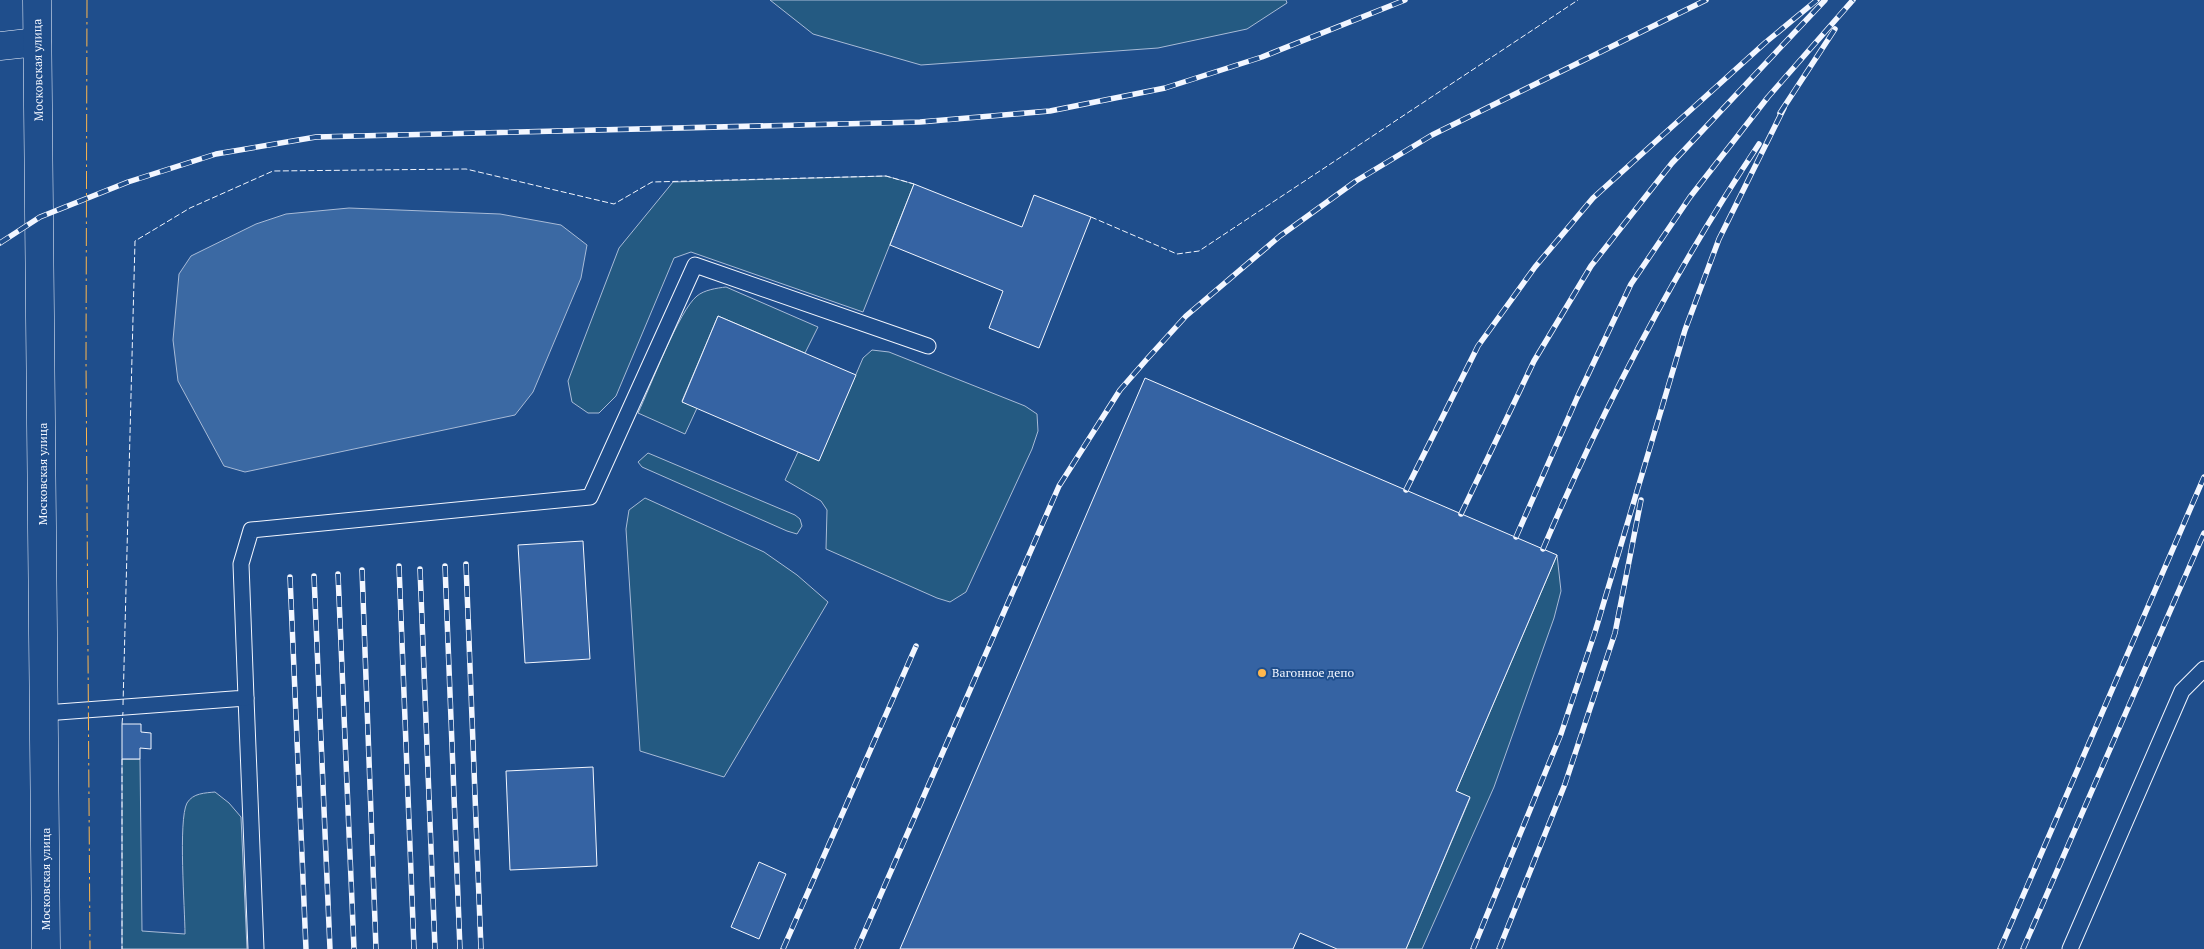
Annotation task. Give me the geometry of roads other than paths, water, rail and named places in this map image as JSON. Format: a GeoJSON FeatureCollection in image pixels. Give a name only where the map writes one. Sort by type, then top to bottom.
{"type":"FeatureCollection","features":[{"type":"Feature","properties":{"kind":"street","name":"Московская улица"},"geometry":{"type":"LineString","coordinates":[[37,0],[46,949]]}},
{"type":"Feature","properties":{"kind":"street"},"geometry":{"type":"LineString","coordinates":[[0,46],[37,42]]}},
{"type":"Feature","properties":{"kind":"lane"},"geometry":{"type":"LineString","coordinates":[[256,949],[241,564],[251,530],[590,497],[695,265],[928,346]]}},
{"type":"Feature","properties":{"kind":"lane"},"geometry":{"type":"LineString","coordinates":[[2070,949],[2182,690],[2204,669]]}},
{"type":"Feature","properties":{"kind":"lane"},"geometry":{"type":"LineString","coordinates":[[44,713],[246,698]]}},
{"type":"Feature","properties":{"kind":"railway"},"geometry":{"type":"LineString","coordinates":[[0,243],[40,217],[128,182],[216,154],[316,137],[920,122],[1050,111],[1165,88],[1262,57],[1405,0]]}},
{"type":"Feature","properties":{"kind":"railway"},"geometry":{"type":"LineString","coordinates":[[857,949],[1059,486],[1120,390],[1147,359],[1186,316],[1280,236],[1356,181],[1432,135],[1706,0]]}},
{"type":"Feature","properties":{"kind":"railway"},"geometry":{"type":"LineString","coordinates":[[1406,490],[1478,346],[1535,267],[1593,198],[1766,42],[1817,0]]}},
{"type":"Feature","properties":{"kind":"railway"},"geometry":{"type":"LineString","coordinates":[[1461,514],[1534,361],[1591,266],[1672,163],[1825,0]]}},
{"type":"Feature","properties":{"kind":"railway"},"geometry":{"type":"LineString","coordinates":[[1516,537],[1577,398],[1631,284],[1690,197],[1768,97],[1853,0]]}},
{"type":"Feature","properties":{"kind":"railway"},"geometry":{"type":"LineString","coordinates":[[1780,113],[1835,29]]}},
{"type":"Feature","properties":{"kind":"railway"},"geometry":{"type":"LineString","coordinates":[[1473,949],[1561,734],[1595,632],[1685,330],[1719,239],[1784,108]]}},
{"type":"Feature","properties":{"kind":"railway"},"geometry":{"type":"LineString","coordinates":[[1543,549],[1590,444],[1642,341],[1698,241],[1759,144]]}},
{"type":"Feature","properties":{"kind":"railway"},"geometry":{"type":"LineString","coordinates":[[2000,949],[2204,477]]}},
{"type":"Feature","properties":{"kind":"railway"},"geometry":{"type":"LineString","coordinates":[[1499,949],[1565,784],[1615,633],[1641,500]]}},
{"type":"Feature","properties":{"kind":"railway"},"geometry":{"type":"LineString","coordinates":[[2023,949],[2204,533]]}},
{"type":"Feature","properties":{"kind":"railway"},"geometry":{"type":"LineString","coordinates":[[466,564],[481,949]]}},
{"type":"Feature","properties":{"kind":"railway"},"geometry":{"type":"LineString","coordinates":[[399,566],[414,949]]}},
{"type":"Feature","properties":{"kind":"railway"},"geometry":{"type":"LineString","coordinates":[[445,566],[460,949]]}},
{"type":"Feature","properties":{"kind":"railway"},"geometry":{"type":"LineString","coordinates":[[420,569],[435,949]]}},
{"type":"Feature","properties":{"kind":"railway"},"geometry":{"type":"LineString","coordinates":[[362,570],[376,949]]}},
{"type":"Feature","properties":{"kind":"railway"},"geometry":{"type":"LineString","coordinates":[[338,574],[354,949]]}},
{"type":"Feature","properties":{"kind":"railway"},"geometry":{"type":"LineString","coordinates":[[314,576],[330,949]]}},
{"type":"Feature","properties":{"kind":"railway"},"geometry":{"type":"LineString","coordinates":[[290,577],[306,949]]}},
{"type":"Feature","properties":{"kind":"railway"},"geometry":{"type":"LineString","coordinates":[[783,949],[916,646]]}},
{"type":"Feature","properties":{"kind":"place","name":"Вагонное депо"},"geometry":{"type":"Point","coordinates":[1262,673]}}]}
